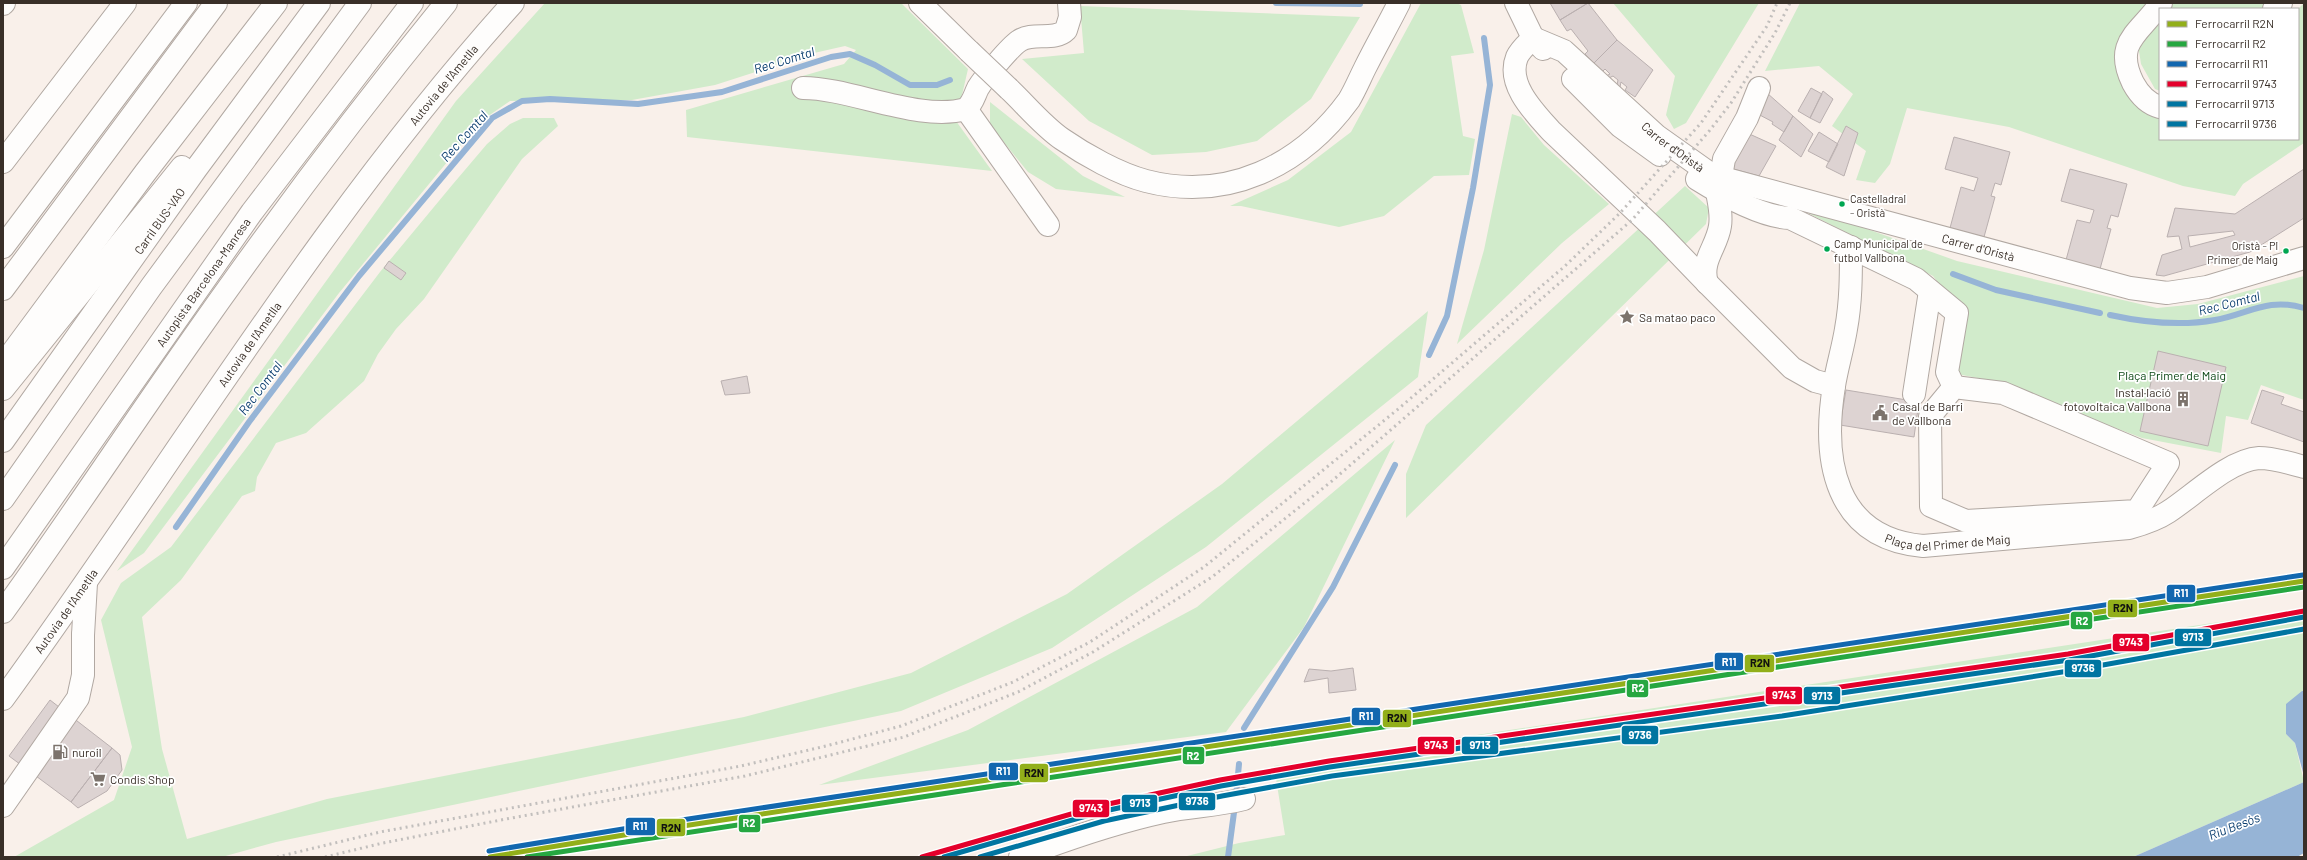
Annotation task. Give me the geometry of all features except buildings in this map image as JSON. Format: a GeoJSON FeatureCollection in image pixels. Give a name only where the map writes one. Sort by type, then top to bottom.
{"type":"FeatureCollection","features":[{"type":"Feature","properties":{"kind":"main road"},"geometry":{"type":"LineString","coordinates":[[3,162],[125,3]]}},
{"type":"Feature","properties":{"kind":"main road"},"geometry":{"type":"LineString","coordinates":[[3,247],[186,3]]}},
{"type":"Feature","properties":{"kind":"main road"},"geometry":{"type":"LineString","coordinates":[[3,289],[216,3]]}},
{"type":"Feature","properties":{"kind":"main road"},"geometry":{"type":"LineString","coordinates":[[3,364],[145,173],[276,3]]}},
{"type":"Feature","properties":{"kind":"main road","name":"Carril BUS-VAO"},"geometry":{"type":"LineString","coordinates":[[3,441],[112,285],[319,3]]}},
{"type":"Feature","properties":{"kind":"main road"},"geometry":{"type":"LineString","coordinates":[[3,499],[160,274],[360,3]]}},
{"type":"Feature","properties":{"kind":"main road","name":"Autopista Barcelona-Manresa"},"geometry":{"type":"LineString","coordinates":[[3,568],[247,218],[412,3]]}},
{"type":"Feature","properties":{"kind":"main road"},"geometry":{"type":"LineString","coordinates":[[3,612],[193,338],[284,212],[380,84],[446,3]]}},
{"type":"Feature","properties":{"kind":"main road","name":"Autovia de l'Ametlla"},"geometry":{"type":"LineString","coordinates":[[3,699],[317,250],[433,98],[513,3]]}},
{"type":"Feature","properties":{"kind":"main road"},"geometry":{"type":"LineString","coordinates":[[920,3],[1061,138],[1102,162],[1145,181],[1183,186],[1220,186],[1258,175],[1293,157],[1323,130],[1349,99],[1399,3]]}},
{"type":"Feature","properties":{"kind":"main road","name":"Carrer d'Oristà"},"geometry":{"type":"LineString","coordinates":[[1516,3],[1533,38],[1620,126],[1719,184],[1771,191],[2130,288],[2167,293],[2207,287],[2304,258]]}},
{"type":"Feature","properties":{"kind":"main road"},"geometry":{"type":"LineString","coordinates":[[2159,106],[2143,98],[2130,76],[2125,59],[2126,48],[2130,40],[2161,3]]}},
{"type":"Feature","properties":{"kind":"main road"},"geometry":{"type":"LineString","coordinates":[[803,88],[918,109],[948,111],[966,109],[974,98],[982,82],[1017,41],[1032,35],[1057,35],[1063,33],[1069,24],[1069,5]]}},
{"type":"Feature","properties":{"kind":"main road"},"geometry":{"type":"LineString","coordinates":[[1533,38],[1517,56],[1513,75],[1524,97],[1551,131],[1658,231],[1707,283],[1792,368],[1815,381],[1834,386]]}},
{"type":"Feature","properties":{"kind":"main road"},"geometry":{"type":"LineString","coordinates":[[3,389],[173,176],[264,78]]}},
{"type":"Feature","properties":{"kind":"main road"},"geometry":{"type":"LineString","coordinates":[[1707,283],[1704,274],[1705,265],[1720,228],[1721,211],[1719,184],[1724,159],[1747,118],[1759,88]]}},
{"type":"Feature","properties":{"kind":"main road"},"geometry":{"type":"LineString","coordinates":[[966,109],[1048,225]]}},
{"type":"Feature","properties":{"kind":"main road"},"geometry":{"type":"LineString","coordinates":[[1719,184],[1778,217],[1790,218],[1916,279],[1957,313],[1948,372],[1954,387]]}},
{"type":"Feature","properties":{"kind":"main road"},"geometry":{"type":"LineString","coordinates":[[1771,191],[1790,218]]}},
{"type":"Feature","properties":{"kind":"main road","name":"Plaça del Primer de Maig"},"geometry":{"type":"LineString","coordinates":[[1851,247],[1851,296],[1834,386],[1830,430],[1831,458],[1845,503],[1861,522],[1881,536],[1901,544],[1923,546],[2129,528],[2151,522],[2167,513],[2230,469],[2249,460],[2274,459],[2304,468]]}},
{"type":"Feature","properties":{"kind":"main road"},"geometry":{"type":"LineString","coordinates":[[1914,394],[1930,291]]}},
{"type":"Feature","properties":{"kind":"main road"},"geometry":{"type":"LineString","coordinates":[[1954,387],[2003,393],[2168,463],[2137,511],[1966,521],[1931,506],[1930,416],[1954,387]]}},
{"type":"Feature","properties":{"kind":"main road"},"geometry":{"type":"LineString","coordinates":[[3,806],[78,698],[83,675],[83,635],[86,582]]}},
{"type":"Feature","properties":{"kind":"main road"},"geometry":{"type":"LineString","coordinates":[[1020,857],[1097,828],[1164,812],[1226,804],[1244,799]]}},
{"type":"Feature","properties":{"kind":"green space"},"geometry":{"type":"Polygon","coordinates":[[[545,3],[901,3],[968,69],[956,121],[992,171],[687,137],[686,110],[844,64],[856,50],[845,46],[814,53],[715,85],[632,100],[510,101],[481,121],[339,293],[144,553],[117,571],[456,101],[545,3]]]}},
{"type":"Feature","properties":{"kind":"green space"},"geometry":{"type":"Polygon","coordinates":[[[1421,3],[1456,3],[1461,5],[1474,53],[1451,56],[1463,136],[1475,139],[1469,175],[1434,176],[1384,216],[1339,227],[1241,206],[1230,206],[1288,180],[1351,132],[1421,3]]]}},
{"type":"Feature","properties":{"kind":"green space"},"geometry":{"type":"Polygon","coordinates":[[[1613,3],[1759,3],[1686,123],[1674,129],[1666,115],[1675,76],[1613,3]]]}},
{"type":"Feature","properties":{"kind":"green space"},"geometry":{"type":"Polygon","coordinates":[[[1800,3],[2146,3],[2115,56],[2159,115],[2159,140],[2299,140],[2299,8],[2304,3],[2304,143],[2243,184],[2235,196],[2183,186],[2009,127],[1907,108],[1890,164],[1875,183],[1856,180],[1866,151],[1832,126],[1853,94],[1819,66],[1765,71],[1800,3]]]}},
{"type":"Feature","properties":{"kind":"green space"},"geometry":{"type":"Polygon","coordinates":[[[2168,3],[2271,3],[2265,8],[2164,8],[2168,3]]]}},
{"type":"Feature","properties":{"kind":"green space"},"geometry":{"type":"Polygon","coordinates":[[[1080,6],[1360,17],[1311,99],[1257,141],[1206,152],[1152,155],[1089,121],[1022,59],[1084,53],[1080,6]]]}},
{"type":"Feature","properties":{"kind":"green space"},"geometry":{"type":"Polygon","coordinates":[[[2159,13],[2159,91],[2155,89],[2141,64],[2137,38],[2159,13]]]}},
{"type":"Feature","properties":{"kind":"green space"},"geometry":{"type":"Polygon","coordinates":[[[990,102],[1083,176],[1125,197],[1056,189],[1028,172],[990,125],[990,102]]]}},
{"type":"Feature","properties":{"kind":"green space"},"geometry":{"type":"Polygon","coordinates":[[[1512,114],[1521,117],[1544,145],[1609,204],[1562,243],[1457,344],[1484,250],[1512,114]]]}},
{"type":"Feature","properties":{"kind":"green space"},"geometry":{"type":"Polygon","coordinates":[[[523,118],[554,118],[558,126],[522,159],[424,299],[396,329],[378,354],[364,381],[306,433],[276,443],[257,477],[255,491],[242,496],[181,580],[142,617],[162,749],[187,839],[327,799],[744,717],[911,673],[1067,594],[1222,484],[1428,311],[1418,377],[1206,547],[1052,648],[901,711],[276,842],[222,857],[14,857],[114,800],[132,747],[101,620],[121,583],[171,547],[380,272],[487,144],[510,124],[523,118]]]}},
{"type":"Feature","properties":{"kind":"green space"},"geometry":{"type":"Polygon","coordinates":[[[1685,186],[1709,208],[1706,224],[1406,518],[1406,474],[1426,425],[1685,186]]]}},
{"type":"Feature","properties":{"kind":"green space","name":"Plaça Primer de Maig"},"geometry":{"type":"Polygon","coordinates":[[[1808,208],[1957,261],[2157,308],[2198,304],[2304,276],[2304,400],[2261,385],[2248,420],[2226,416],[2221,453],[2142,438],[1993,381],[1952,373],[1948,295],[1933,276],[1806,212],[1808,208]]]}},
{"type":"Feature","properties":{"kind":"green space"},"geometry":{"type":"Polygon","coordinates":[[[1395,440],[1304,627],[1226,732],[819,785],[968,730],[1197,607],[1395,440]]]}},
{"type":"Feature","properties":{"kind":"green space"},"geometry":{"type":"Polygon","coordinates":[[[2304,609],[2304,691],[2302,691],[2286,734],[2295,743],[2304,782],[2133,857],[1183,857],[1239,843],[1285,835],[1274,766],[2304,609]]]}},
{"type":"Feature","properties":{"kind":"water"},"geometry":{"type":"Polygon","coordinates":[[[2304,691],[2304,776],[2295,743],[2286,734],[2286,704],[2304,691]]]}},
{"type":"Feature","properties":{"kind":"water","name":"Riu Besòs"},"geometry":{"type":"Polygon","coordinates":[[[2304,782],[2304,853],[2297,857],[2133,857],[2304,782]]]}},
{"type":"Feature","properties":{"kind":"waterway","name":"Rec Comtal"},"geometry":{"type":"LineString","coordinates":[[1276,3],[1360,4]]}},
{"type":"Feature","properties":{"kind":"waterway"},"geometry":{"type":"LineString","coordinates":[[1429,355],[1447,316],[1473,188],[1490,85],[1484,38]]}},
{"type":"Feature","properties":{"kind":"waterway","name":"Rec Comtal"},"geometry":{"type":"LineString","coordinates":[[176,527],[249,422],[359,276],[492,118],[522,101],[550,99],[638,104],[722,92],[831,57],[850,54],[875,65],[910,85],[937,85],[950,80]]}},
{"type":"Feature","properties":{"kind":"waterway","name":"Rec Comtal"},"geometry":{"type":"LineString","coordinates":[[1953,274],[1996,290],[2100,313]]}},
{"type":"Feature","properties":{"kind":"waterway","name":"Rec Comtal"},"geometry":{"type":"LineString","coordinates":[[2110,315],[2135,320],[2189,323],[2215,320],[2269,305],[2280,304],[2304,308]]}},
{"type":"Feature","properties":{"kind":"waterway"},"geometry":{"type":"LineString","coordinates":[[1244,728],[1333,587],[1395,465]]}},
{"type":"Feature","properties":{"kind":"waterway"},"geometry":{"type":"LineString","coordinates":[[1236,796],[1239,764]]}},
{"type":"Feature","properties":{"kind":"waterway"},"geometry":{"type":"LineString","coordinates":[[1228,857],[1235,805]]}},
{"type":"Feature","properties":{"kind":"railway"},"geometry":{"type":"LineString","coordinates":[[277,857],[380,832],[741,766],[826,746],[901,726],[1013,682],[1090,642],[1204,567],[1397,410],[1565,266],[1620,213],[1701,123],[1767,26],[1777,3]]}},
{"type":"Feature","properties":{"kind":"railway"},"geometry":{"type":"LineString","coordinates":[[325,857],[383,843],[506,819],[745,776],[904,737],[1018,692],[1093,652],[1212,577],[1332,481],[1632,220],[1710,130],[1731,103],[1775,33],[1790,3]]}},
{"type":"Feature","properties":{"kind":"rail line","name":"R11"},"geometry":{"type":"LineString","coordinates":[[489,851],[629,828],[2303,575]]}},
{"type":"Feature","properties":{"kind":"rail line","name":"R2N"},"geometry":{"type":"LineString","coordinates":[[490,857],[630,834],[2304,581]]}},
{"type":"Feature","properties":{"kind":"rail line","name":"R2"},"geometry":{"type":"LineString","coordinates":[[527,857],[2304,587]]}},
{"type":"Feature","properties":{"kind":"rail line","name":"9743"},"geometry":{"type":"LineString","coordinates":[[922,857],[1099,806],[1220,780],[1329,761],[2068,654],[2304,611]]}},
{"type":"Feature","properties":{"kind":"rail line","name":"9713"},"geometry":{"type":"LineString","coordinates":[[944,857],[1100,812],[1221,786],[1330,767],[2069,660],[2304,617]]}},
{"type":"Feature","properties":{"kind":"rail line","name":"9736"},"geometry":{"type":"LineString","coordinates":[[980,857],[1104,821],[1222,796],[1332,776],[1782,716],[2075,670],[2304,629]]}},
{"type":"Feature","properties":{"kind":"place","name":"Castelladral - Oristà"},"geometry":{"type":"Point","coordinates":[1842,204]}},
{"type":"Feature","properties":{"kind":"place","name":"Camp Municipal de futbol Vallbona"},"geometry":{"type":"Point","coordinates":[1827,249]}},
{"type":"Feature","properties":{"kind":"place","name":"Oristà - Pl Primer de Maig"},"geometry":{"type":"Point","coordinates":[2286,251]}},
{"type":"Feature","properties":{"kind":"place","name":"Sa matao paco"},"geometry":{"type":"Point","coordinates":[1627,317]}},
{"type":"Feature","properties":{"kind":"place","name":"Instal·lació fotovoltaica Vallbona"},"geometry":{"type":"Point","coordinates":[2183,399]}},
{"type":"Feature","properties":{"kind":"place","name":"Casal de Barri de Vallbona"},"geometry":{"type":"Point","coordinates":[1880,413]}},
{"type":"Feature","properties":{"kind":"place","name":"nuroil"},"geometry":{"type":"Point","coordinates":[60,752]}},
{"type":"Feature","properties":{"kind":"place","name":"Condis Shop"},"geometry":{"type":"Point","coordinates":[98,779]}}]}
